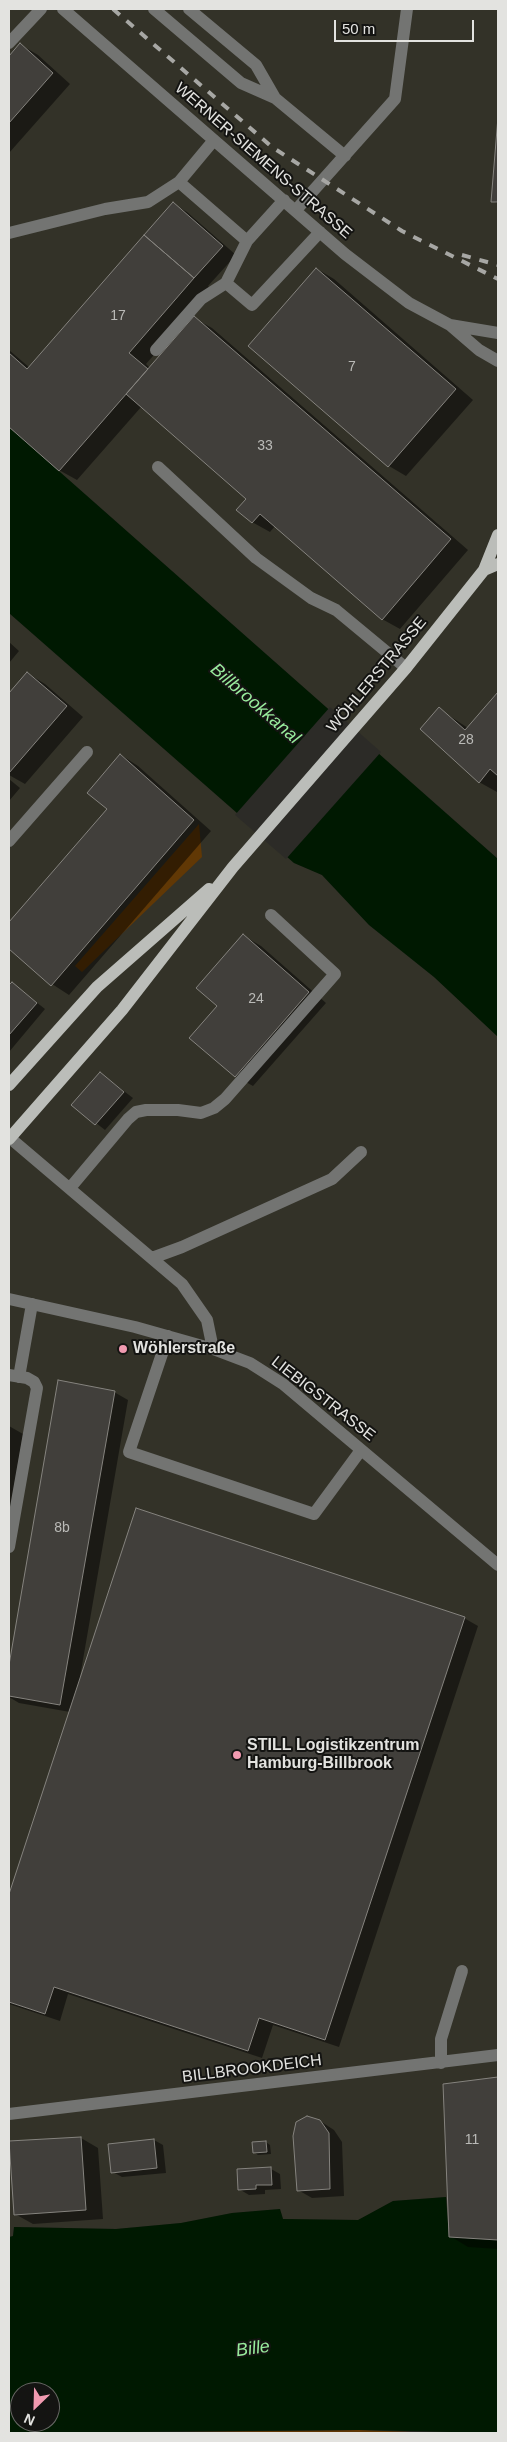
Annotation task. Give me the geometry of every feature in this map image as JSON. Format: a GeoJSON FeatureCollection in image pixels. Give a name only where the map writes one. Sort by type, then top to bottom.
{"type":"FeatureCollection","features":[{"type":"Feature","properties":{"kind":"main road","name":"WÖHLERSTRASSE"},"geometry":{"type":"LineString","coordinates":[[9,1138],[122,1010],[233,867],[406,668],[484,570],[498,535]]}},
{"type":"Feature","properties":{"kind":"main road","name":"WÖHLERSTRASSE"},"geometry":{"type":"LineString","coordinates":[[484,570],[498,564]]}},
{"type":"Feature","properties":{"kind":"main road","name":"WÖHLERSTRASSE"},"geometry":{"type":"LineString","coordinates":[[9,1085],[97,987],[233,867]]}},
{"type":"Feature","properties":{"kind":"street"},"geometry":{"type":"LineString","coordinates":[[9,43],[40,9]]}},
{"type":"Feature","properties":{"kind":"street","name":"WERNER-SIEMENS-STRASSE"},"geometry":{"type":"LineString","coordinates":[[63,9],[320,232],[409,303],[450,325],[479,350],[498,361]]}},
{"type":"Feature","properties":{"kind":"street"},"geometry":{"type":"LineString","coordinates":[[154,9],[241,83],[275,98],[345,156]]}},
{"type":"Feature","properties":{"kind":"street"},"geometry":{"type":"LineString","coordinates":[[189,9],[256,65],[275,98]]}},
{"type":"Feature","properties":{"kind":"street"},"geometry":{"type":"LineString","coordinates":[[296,210],[395,99],[407,9]]}},
{"type":"Feature","properties":{"kind":"street"},"geometry":{"type":"LineString","coordinates":[[9,234],[105,209],[148,202],[179,182],[214,140]]}},
{"type":"Feature","properties":{"kind":"street"},"geometry":{"type":"LineString","coordinates":[[179,182],[247,241]]}},
{"type":"Feature","properties":{"kind":"street"},"geometry":{"type":"LineString","coordinates":[[156,350],[201,299],[226,283],[247,241],[284,200]]}},
{"type":"Feature","properties":{"kind":"street"},"geometry":{"type":"LineString","coordinates":[[226,283],[252,304],[320,232]]}},
{"type":"Feature","properties":{"kind":"street","name":"WERNER-SIEMENS-STRASSE"},"geometry":{"type":"LineString","coordinates":[[450,325],[498,333]]}},
{"type":"Feature","properties":{"kind":"street"},"geometry":{"type":"LineString","coordinates":[[158,467],[256,558],[311,598],[336,610],[406,668]]}},
{"type":"Feature","properties":{"kind":"street"},"geometry":{"type":"LineString","coordinates":[[9,841],[87,752]]}},
{"type":"Feature","properties":{"kind":"street"},"geometry":{"type":"LineString","coordinates":[[70,1188],[136,1112],[146,1110],[178,1110],[201,1113],[220,1104],[335,974],[272,915]]}},
{"type":"Feature","properties":{"kind":"street"},"geometry":{"type":"LineString","coordinates":[[9,1138],[182,1284],[207,1320],[213,1348]]}},
{"type":"Feature","properties":{"kind":"street"},"geometry":{"type":"LineString","coordinates":[[152,1258],[182,1247],[332,1179],[361,1152]]}},
{"type":"Feature","properties":{"kind":"street","name":"LIEBIGSTRASSE"},"geometry":{"type":"LineString","coordinates":[[9,1299],[168,1336],[213,1348],[250,1363],[283,1384],[498,1565]]}},
{"type":"Feature","properties":{"kind":"street"},"geometry":{"type":"LineString","coordinates":[[9,1547],[37,1393],[34,1382],[14,1376],[32,1304]]}},
{"type":"Feature","properties":{"kind":"street"},"geometry":{"type":"LineString","coordinates":[[168,1336],[130,1452],[314,1514],[361,1450]]}},
{"type":"Feature","properties":{"kind":"street"},"geometry":{"type":"LineString","coordinates":[[441,2063],[441,2040],[462,1971]]}},
{"type":"Feature","properties":{"kind":"street","name":"BILLBROOKDEICH"},"geometry":{"type":"LineString","coordinates":[[9,2114],[498,2055]]}},
{"type":"Feature","properties":{"kind":"shaded area"},"geometry":{"type":"Polygon","coordinates":[[[9,9],[498,9],[498,859],[9,427],[9,9]]]}},
{"type":"Feature","properties":{"kind":"shaded area"},"geometry":{"type":"Polygon","coordinates":[[[9,613],[294,863],[322,875],[369,925],[434,977],[498,1036],[498,2240],[449,2237],[446,2197],[393,2201],[359,2220],[283,2219],[280,2209],[232,2213],[181,2223],[116,2229],[14,2227],[13,2237],[9,2237],[9,613]]]}},
{"type":"Feature","properties":{"kind":"shaded area"},"geometry":{"type":"Polygon","coordinates":[[[199,824],[202,857],[82,972],[75,966],[199,824]]]}},
{"type":"Feature","properties":{"kind":"shaded area"},"geometry":{"type":"Polygon","coordinates":[[[359,2430],[438,2433],[86,2433],[359,2430]]]}},
{"type":"Feature","properties":{"kind":"water","name":"Billbrookkanal"},"geometry":{"type":"Polygon","coordinates":[[[9,427],[498,859],[498,1037],[434,977],[369,925],[322,875],[294,863],[9,613],[9,427]]]}},
{"type":"Feature","properties":{"kind":"water","name":"Bille"},"geometry":{"type":"Polygon","coordinates":[[[446,2197],[449,2237],[498,2240],[498,2433],[359,2430],[9,2433],[9,2237],[13,2236],[14,2227],[116,2229],[181,2223],[232,2213],[280,2209],[283,2219],[358,2220],[393,2201],[446,2197]]]}},
{"type":"Feature","properties":{"kind":"pier"},"geometry":{"type":"Polygon","coordinates":[[[330,707],[381,752],[286,859],[235,815],[330,707]]]}},
{"type":"Feature","properties":{"kind":"building"},"geometry":{"type":"Polygon","coordinates":[[[20,43],[53,73],[9,123],[9,56],[20,43]]]}},
{"type":"Feature","properties":{"kind":"building"},"geometry":{"type":"Polygon","coordinates":[[[498,117],[498,202],[491,202],[498,117]]]}},
{"type":"Feature","properties":{"kind":"building"},"geometry":{"type":"Polygon","coordinates":[[[173,202],[223,246],[194,278],[144,235],[173,202]]]}},
{"type":"Feature","properties":{"kind":"building"},"geometry":{"type":"Polygon","coordinates":[[[144,235],[194,278],[129,353],[148,369],[59,471],[9,427],[9,353],[27,369],[144,235]]]}},
{"type":"Feature","properties":{"kind":"building"},"geometry":{"type":"Polygon","coordinates":[[[316,268],[456,389],[388,467],[248,346],[316,268]]]}},
{"type":"Feature","properties":{"kind":"building"},"geometry":{"type":"Polygon","coordinates":[[[194,316],[451,539],[382,620],[260,514],[252,523],[236,510],[246,499],[126,394],[194,316]]]}},
{"type":"Feature","properties":{"kind":"building"},"geometry":{"type":"Polygon","coordinates":[[[27,672],[67,706],[9,773],[9,693],[27,672]]]}},
{"type":"Feature","properties":{"kind":"building"},"geometry":{"type":"Polygon","coordinates":[[[498,692],[498,776],[490,769],[479,783],[420,729],[439,707],[465,730],[498,692]]]}},
{"type":"Feature","properties":{"kind":"building"},"geometry":{"type":"Polygon","coordinates":[[[120,754],[194,820],[51,986],[9,949],[9,922],[107,809],[87,793],[120,754]]]}},
{"type":"Feature","properties":{"kind":"building"},"geometry":{"type":"Polygon","coordinates":[[[243,934],[309,992],[235,1077],[189,1038],[217,1006],[196,988],[243,934]]]}},
{"type":"Feature","properties":{"kind":"building"},"geometry":{"type":"Polygon","coordinates":[[[12,982],[37,1003],[9,1035],[9,985],[12,982]]]}},
{"type":"Feature","properties":{"kind":"building"},"geometry":{"type":"Polygon","coordinates":[[[100,1072],[124,1092],[95,1125],[71,1105],[100,1072]]]}},
{"type":"Feature","properties":{"kind":"building"},"geometry":{"type":"Polygon","coordinates":[[[58,1380],[115,1391],[60,1705],[9,1696],[9,1665],[58,1380]]]}},
{"type":"Feature","properties":{"kind":"building","name":"STILL Logistikzentrum Hamburg-Billbrook"},"geometry":{"type":"Polygon","coordinates":[[[136,1508],[465,1617],[325,2040],[259,2018],[248,2051],[54,1987],[45,2014],[9,2002],[9,1894],[136,1508]]]}},
{"type":"Feature","properties":{"kind":"building"},"geometry":{"type":"Polygon","coordinates":[[[498,2077],[498,2240],[449,2237],[443,2084],[498,2077]]]}},
{"type":"Feature","properties":{"kind":"building"},"geometry":{"type":"Polygon","coordinates":[[[307,2116],[320,2120],[329,2133],[330,2189],[297,2191],[293,2136],[296,2122],[307,2116]]]}},
{"type":"Feature","properties":{"kind":"building"},"geometry":{"type":"Polygon","coordinates":[[[81,2137],[86,2210],[14,2215],[9,2141],[81,2137]]]}},
{"type":"Feature","properties":{"kind":"building"},"geometry":{"type":"Polygon","coordinates":[[[154,2139],[157,2168],[111,2173],[108,2144],[154,2139]]]}},
{"type":"Feature","properties":{"kind":"building"},"geometry":{"type":"Polygon","coordinates":[[[266,2141],[267,2152],[253,2153],[252,2142],[266,2141]]]}},
{"type":"Feature","properties":{"kind":"building"},"geometry":{"type":"Polygon","coordinates":[[[271,2167],[272,2185],[256,2185],[256,2189],[238,2190],[237,2169],[271,2167]]]}},
{"type":"Feature","properties":{"kind":"railway"},"geometry":{"type":"LineString","coordinates":[[113,9],[272,147],[402,231],[498,279]]}},
{"type":"Feature","properties":{"kind":"railway"},"geometry":{"type":"LineString","coordinates":[[462,255],[498,265]]}},
{"type":"Feature","properties":{"kind":"place","name":"Wöhlerstraße"},"geometry":{"type":"Point","coordinates":[123,1349]}},
{"type":"Feature","properties":{"kind":"place","name":"STILL Logistikzentrum Hamburg-Billbrook"},"geometry":{"type":"Point","coordinates":[237,1755]}}]}
